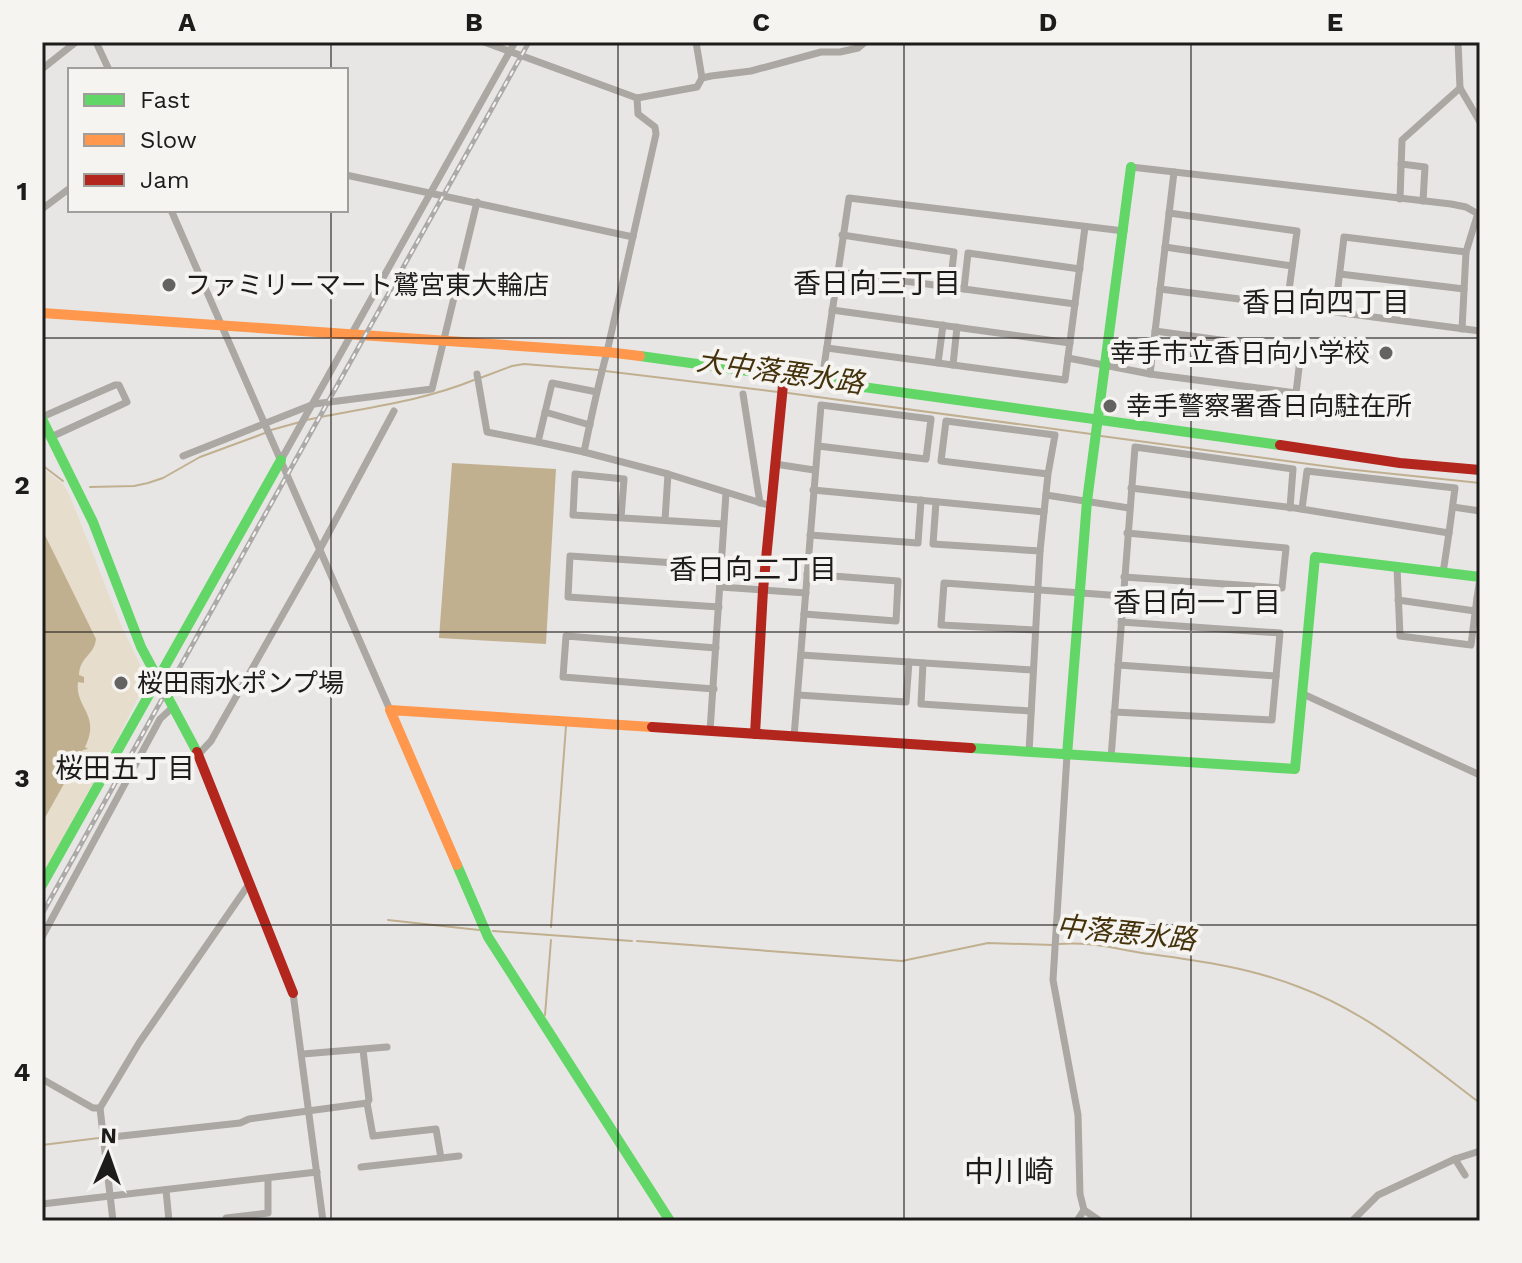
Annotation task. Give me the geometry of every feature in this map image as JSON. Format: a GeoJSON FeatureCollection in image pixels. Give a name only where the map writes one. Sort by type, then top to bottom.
{"type":"FeatureCollection","features":[{"type":"Feature","properties":{"kind":"street"},"geometry":{"type":"LineString","coordinates":[[42,69],[76,42]]}},
{"type":"Feature","properties":{"kind":"street"},"geometry":{"type":"LineString","coordinates":[[96,42],[108,68]]}},
{"type":"Feature","properties":{"kind":"street"},"geometry":{"type":"LineString","coordinates":[[484,42],[637,98],[697,87],[702,78],[696,42]]}},
{"type":"Feature","properties":{"kind":"street"},"geometry":{"type":"LineString","coordinates":[[42,885],[515,42]]}},
{"type":"Feature","properties":{"kind":"street"},"geometry":{"type":"LineString","coordinates":[[702,78],[751,71],[821,52],[840,52],[858,48],[865,42]]}},
{"type":"Feature","properties":{"kind":"street"},"geometry":{"type":"LineString","coordinates":[[1458,42],[1460,88],[1480,122]]}},
{"type":"Feature","properties":{"kind":"street"},"geometry":{"type":"LineString","coordinates":[[1400,199],[1402,140],[1460,88]]}},
{"type":"Feature","properties":{"kind":"street"},"geometry":{"type":"LineString","coordinates":[[584,452],[656,134],[655,127],[638,114],[637,98]]}},
{"type":"Feature","properties":{"kind":"street"},"geometry":{"type":"LineString","coordinates":[[1401,164],[1425,167],[1423,201]]}},
{"type":"Feature","properties":{"kind":"street"},"geometry":{"type":"LineString","coordinates":[[1100,1221],[1084,1210],[1080,1194],[1078,1115],[1053,980],[1078,593],[1095,430],[1131,167],[1466,207],[1479,214],[1466,252],[1462,329]]}},
{"type":"Feature","properties":{"kind":"street"},"geometry":{"type":"LineString","coordinates":[[1150,374],[1174,172]]}},
{"type":"Feature","properties":{"kind":"street"},"geometry":{"type":"LineString","coordinates":[[348,175],[633,237]]}},
{"type":"Feature","properties":{"kind":"street"},"geometry":{"type":"LineString","coordinates":[[42,209],[68,190]]}},
{"type":"Feature","properties":{"kind":"street"},"geometry":{"type":"LineString","coordinates":[[822,380],[849,198],[1124,231]]}},
{"type":"Feature","properties":{"kind":"street"},"geometry":{"type":"LineString","coordinates":[[183,456],[312,407],[432,389],[477,202]]}},
{"type":"Feature","properties":{"kind":"street"},"geometry":{"type":"LineString","coordinates":[[172,212],[488,937],[670,1221]]}},
{"type":"Feature","properties":{"kind":"street"},"geometry":{"type":"LineString","coordinates":[[1160,289],[1287,305],[1297,231],[1169,213]]}},
{"type":"Feature","properties":{"kind":"street"},"geometry":{"type":"LineString","coordinates":[[827,348],[1065,380],[1085,227]]}},
{"type":"Feature","properties":{"kind":"street"},"geometry":{"type":"LineString","coordinates":[[842,235],[954,252],[950,287]]}},
{"type":"Feature","properties":{"kind":"street"},"geometry":{"type":"LineString","coordinates":[[1466,252],[1344,237],[1335,312],[1480,331]]}},
{"type":"Feature","properties":{"kind":"street"},"geometry":{"type":"LineString","coordinates":[[1165,247],[1292,266]]}},
{"type":"Feature","properties":{"kind":"street"},"geometry":{"type":"LineString","coordinates":[[964,289],[968,253],[1080,269]]}},
{"type":"Feature","properties":{"kind":"street"},"geometry":{"type":"LineString","coordinates":[[837,272],[1075,304]]}},
{"type":"Feature","properties":{"kind":"street"},"geometry":{"type":"LineString","coordinates":[[1340,274],[1464,289]]}},
{"type":"Feature","properties":{"kind":"street"},"geometry":{"type":"LineString","coordinates":[[832,310],[1070,343]]}},
{"type":"Feature","properties":{"kind":"street"},"geometry":{"type":"LineString","coordinates":[[42,313],[446,340],[606,356],[783,386],[822,380],[1095,430],[1480,470]]}},
{"type":"Feature","properties":{"kind":"street"},"geometry":{"type":"LineString","coordinates":[[938,363],[943,325]]}},
{"type":"Feature","properties":{"kind":"street"},"geometry":{"type":"LineString","coordinates":[[953,365],[957,327]]}},
{"type":"Feature","properties":{"kind":"street"},"geometry":{"type":"LineString","coordinates":[[1068,358],[1150,374],[1296,393],[1301,351],[1155,331]]}},
{"type":"Feature","properties":{"kind":"street"},"geometry":{"type":"LineString","coordinates":[[477,374],[487,432],[584,452],[765,504]]}},
{"type":"Feature","properties":{"kind":"street"},"geometry":{"type":"LineString","coordinates":[[538,442],[552,383],[597,392]]}},
{"type":"Feature","properties":{"kind":"street"},"geometry":{"type":"LineString","coordinates":[[51,437],[125,404],[127,402],[119,385],[42,418],[51,437],[93,522],[141,647],[198,755],[293,993],[323,1221]]}},
{"type":"Feature","properties":{"kind":"street"},"geometry":{"type":"LineString","coordinates":[[765,504],[775,464],[783,386]]}},
{"type":"Feature","properties":{"kind":"street"},"geometry":{"type":"LineString","coordinates":[[743,394],[765,504],[755,734]]}},
{"type":"Feature","properties":{"kind":"street"},"geometry":{"type":"LineString","coordinates":[[794,737],[821,405],[931,419],[926,459],[818,446]]}},
{"type":"Feature","properties":{"kind":"street"},"geometry":{"type":"LineString","coordinates":[[198,755],[211,741],[394,411]]}},
{"type":"Feature","properties":{"kind":"street"},"geometry":{"type":"LineString","coordinates":[[545,412],[590,425]]}},
{"type":"Feature","properties":{"kind":"street"},"geometry":{"type":"LineString","coordinates":[[1029,752],[1040,551],[1055,435],[946,421],[941,461],[1048,474]]}},
{"type":"Feature","properties":{"kind":"street"},"geometry":{"type":"LineString","coordinates":[[1111,758],[1135,447],[1293,469],[1290,508]]}},
{"type":"Feature","properties":{"kind":"street"},"geometry":{"type":"LineString","coordinates":[[775,464],[814,470]]}},
{"type":"Feature","properties":{"kind":"street"},"geometry":{"type":"LineString","coordinates":[[1302,509],[1307,471],[1455,488],[1443,573]]}},
{"type":"Feature","properties":{"kind":"street"},"geometry":{"type":"LineString","coordinates":[[621,518],[624,479],[575,474],[573,515],[621,518],[665,520],[723,524]]}},
{"type":"Feature","properties":{"kind":"street"},"geometry":{"type":"LineString","coordinates":[[665,520],[668,474]]}},
{"type":"Feature","properties":{"kind":"street"},"geometry":{"type":"LineString","coordinates":[[1131,488],[1302,509],[1449,533]]}},
{"type":"Feature","properties":{"kind":"street"},"geometry":{"type":"LineString","coordinates":[[813,490],[1044,512]]}},
{"type":"Feature","properties":{"kind":"street"},"geometry":{"type":"LineString","coordinates":[[710,731],[726,493]]}},
{"type":"Feature","properties":{"kind":"street"},"geometry":{"type":"LineString","coordinates":[[1046,495],[1129,508]]}},
{"type":"Feature","properties":{"kind":"street"},"geometry":{"type":"LineString","coordinates":[[810,535],[918,543],[921,500]]}},
{"type":"Feature","properties":{"kind":"street"},"geometry":{"type":"LineString","coordinates":[[936,502],[933,544],[1040,551]]}},
{"type":"Feature","properties":{"kind":"street"},"geometry":{"type":"LineString","coordinates":[[1453,507],[1480,511]]}},
{"type":"Feature","properties":{"kind":"street"},"geometry":{"type":"LineString","coordinates":[[1124,577],[1282,588],[1286,548],[1127,533]]}},
{"type":"Feature","properties":{"kind":"street"},"geometry":{"type":"LineString","coordinates":[[719,607],[568,597],[570,556],[721,566]]}},
{"type":"Feature","properties":{"kind":"street"},"geometry":{"type":"LineString","coordinates":[[390,710],[1295,769],[1315,557],[1397,567],[1480,578],[1471,645],[1400,636],[1397,567]]}},
{"type":"Feature","properties":{"kind":"street"},"geometry":{"type":"LineString","coordinates":[[804,614],[896,621],[898,581],[807,574]]}},
{"type":"Feature","properties":{"kind":"street"},"geometry":{"type":"LineString","coordinates":[[1035,630],[941,625],[944,583],[1123,596]]}},
{"type":"Feature","properties":{"kind":"street"},"geometry":{"type":"LineString","coordinates":[[720,587],[806,593]]}},
{"type":"Feature","properties":{"kind":"street"},"geometry":{"type":"LineString","coordinates":[[1398,600],[1475,611]]}},
{"type":"Feature","properties":{"kind":"street"},"geometry":{"type":"LineString","coordinates":[[1114,712],[1272,720],[1280,633],[1121,622]]}},
{"type":"Feature","properties":{"kind":"street"},"geometry":{"type":"LineString","coordinates":[[714,689],[563,677],[566,636],[716,648]]}},
{"type":"Feature","properties":{"kind":"street"},"geometry":{"type":"LineString","coordinates":[[801,655],[1033,670]]}},
{"type":"Feature","properties":{"kind":"street"},"geometry":{"type":"LineString","coordinates":[[798,695],[906,702],[909,662]]}},
{"type":"Feature","properties":{"kind":"street"},"geometry":{"type":"LineString","coordinates":[[923,663],[921,704],[1031,711]]}},
{"type":"Feature","properties":{"kind":"street"},"geometry":{"type":"LineString","coordinates":[[1118,665],[1276,676]]}},
{"type":"Feature","properties":{"kind":"street"},"geometry":{"type":"LineString","coordinates":[[1303,694],[1480,775]]}},
{"type":"Feature","properties":{"kind":"street"},"geometry":{"type":"LineString","coordinates":[[42,937],[160,719],[173,707]]}},
{"type":"Feature","properties":{"kind":"street"},"geometry":{"type":"LineString","coordinates":[[113,1221],[100,1108],[130,1055],[249,884]]}},
{"type":"Feature","properties":{"kind":"street"},"geometry":{"type":"LineString","coordinates":[[303,1054],[387,1047]]}},
{"type":"Feature","properties":{"kind":"street"},"geometry":{"type":"LineString","coordinates":[[363,1050],[373,1136],[436,1129],[441,1158]]}},
{"type":"Feature","properties":{"kind":"street"},"geometry":{"type":"LineString","coordinates":[[42,1079],[93,1108],[100,1108]]}},
{"type":"Feature","properties":{"kind":"street"},"geometry":{"type":"LineString","coordinates":[[103,1138],[240,1123],[249,1119],[367,1103]]}},
{"type":"Feature","properties":{"kind":"street"},"geometry":{"type":"LineString","coordinates":[[1352,1221],[1378,1195],[1455,1159],[1480,1151]]}},
{"type":"Feature","properties":{"kind":"street"},"geometry":{"type":"LineString","coordinates":[[361,1167],[459,1156]]}},
{"type":"Feature","properties":{"kind":"street"},"geometry":{"type":"LineString","coordinates":[[1455,1159],[1465,1175]]}},
{"type":"Feature","properties":{"kind":"street"},"geometry":{"type":"LineString","coordinates":[[42,1204],[317,1172]]}},
{"type":"Feature","properties":{"kind":"street"},"geometry":{"type":"LineString","coordinates":[[225,1221],[226,1218],[268,1213],[268,1179]]}},
{"type":"Feature","properties":{"kind":"street"},"geometry":{"type":"LineString","coordinates":[[166,1190],[169,1221]]}},
{"type":"Feature","properties":{"kind":"street"},"geometry":{"type":"LineString","coordinates":[[1077,1221],[1084,1210]]}},
{"type":"Feature","properties":{"kind":"shaded area"},"geometry":{"type":"Polygon","coordinates":[[[452,463],[556,469],[546,644],[439,638],[452,463]]]}},
{"type":"Feature","properties":{"kind":"shaded area"},"geometry":{"type":"Polygon","coordinates":[[[42,468],[63,484],[69,494],[121,625],[147,679],[42,875],[42,468]]]}},
{"type":"Feature","properties":{"kind":"shaded area"},"geometry":{"type":"Polygon","coordinates":[[[42,529],[96,639],[80,669],[79,675],[84,677],[84,683],[78,682],[80,699],[89,719],[89,736],[85,747],[88,749],[83,750],[42,823],[42,529]]]}},
{"type":"Feature","properties":{"kind":"waterway","name":"大中落悪水路"},"geometry":{"type":"LineString","coordinates":[[480,378],[524,364],[599,370]]}},
{"type":"Feature","properties":{"kind":"waterway","name":"大中落悪水路"},"geometry":{"type":"LineString","coordinates":[[605,371],[778,392]]}},
{"type":"Feature","properties":{"kind":"waterway","name":"大中落悪水路"},"geometry":{"type":"LineString","coordinates":[[306,420],[412,399],[474,380]]}},
{"type":"Feature","properties":{"kind":"waterway","name":"大中落悪水路"},"geometry":{"type":"LineString","coordinates":[[788,393],[1091,434]]}},
{"type":"Feature","properties":{"kind":"waterway","name":"大中落悪水路"},"geometry":{"type":"LineString","coordinates":[[271,430],[300,422]]}},
{"type":"Feature","properties":{"kind":"waterway","name":"大中落悪水路"},"geometry":{"type":"LineString","coordinates":[[90,487],[148,483],[200,457],[265,433]]}},
{"type":"Feature","properties":{"kind":"waterway","name":"大中落悪水路"},"geometry":{"type":"LineString","coordinates":[[1101,436],[1346,469],[1480,483]]}},
{"type":"Feature","properties":{"kind":"waterway","name":"大中落悪水路"},"geometry":{"type":"LineString","coordinates":[[42,465],[63,481]]}},
{"type":"Feature","properties":{"kind":"waterway"},"geometry":{"type":"LineString","coordinates":[[551,927],[566,726]]}},
{"type":"Feature","properties":{"kind":"waterway","name":"中落悪水路"},"geometry":{"type":"LineString","coordinates":[[388,920],[479,930]]}},
{"type":"Feature","properties":{"kind":"waterway","name":"中落悪水路"},"geometry":{"type":"LineString","coordinates":[[493,931],[632,941]]}},
{"type":"Feature","properties":{"kind":"waterway"},"geometry":{"type":"LineString","coordinates":[[545,1015],[551,940]]}},
{"type":"Feature","properties":{"kind":"waterway","name":"中落悪水路"},"geometry":{"type":"LineString","coordinates":[[637,941],[902,961],[988,943],[1053,945]]}},
{"type":"Feature","properties":{"kind":"waterway","name":"中落悪水路"},"geometry":{"type":"LineString","coordinates":[[1059,944],[1094,945],[1207,963],[1244,970],[1299,987],[1371,1023],[1480,1103]]}},
{"type":"Feature","properties":{"kind":"waterway"},"geometry":{"type":"LineString","coordinates":[[42,1145],[99,1138]]}},
{"type":"Feature","properties":{"kind":"railway"},"geometry":{"type":"LineString","coordinates":[[42,914],[529,42]]}},
{"type":"Feature","properties":{"kind":"traffic: fast"},"geometry":{"type":"LineString","coordinates":[[1067,755],[1087,501],[1131,167]]}},
{"type":"Feature","properties":{"kind":"traffic: fast"},"geometry":{"type":"LineString","coordinates":[[640,356],[1280,445]]}},
{"type":"Feature","properties":{"kind":"traffic: fast"},"geometry":{"type":"LineString","coordinates":[[42,419],[93,522],[141,647],[197,752]]}},
{"type":"Feature","properties":{"kind":"traffic: fast"},"geometry":{"type":"LineString","coordinates":[[42,885],[281,460]]}},
{"type":"Feature","properties":{"kind":"traffic: fast"},"geometry":{"type":"LineString","coordinates":[[971,748],[1295,769],[1315,557],[1480,577]]}},
{"type":"Feature","properties":{"kind":"traffic: fast"},"geometry":{"type":"LineString","coordinates":[[457,865],[488,937],[670,1221]]}},
{"type":"Feature","properties":{"kind":"traffic: slow"},"geometry":{"type":"LineString","coordinates":[[42,313],[640,356]]}},
{"type":"Feature","properties":{"kind":"traffic: slow"},"geometry":{"type":"LineString","coordinates":[[457,865],[390,710],[652,727]]}},
{"type":"Feature","properties":{"kind":"traffic: jam"},"geometry":{"type":"LineString","coordinates":[[755,734],[763,590],[784,375]]}},
{"type":"Feature","properties":{"kind":"traffic: jam"},"geometry":{"type":"LineString","coordinates":[[1280,445],[1400,463],[1480,470]]}},
{"type":"Feature","properties":{"kind":"traffic: jam"},"geometry":{"type":"LineString","coordinates":[[652,727],[971,748]]}},
{"type":"Feature","properties":{"kind":"traffic: jam"},"geometry":{"type":"LineString","coordinates":[[197,752],[293,993]]}},
{"type":"Feature","properties":{"kind":"place","name":"ファミリーマート鷲宮東大輪店"},"geometry":{"type":"Point","coordinates":[169,285]}},
{"type":"Feature","properties":{"kind":"place","name":"幸手市立香日向小学校"},"geometry":{"type":"Point","coordinates":[1386,353]}},
{"type":"Feature","properties":{"kind":"place","name":"幸手警察署香日向駐在所"},"geometry":{"type":"Point","coordinates":[1110,406]}},
{"type":"Feature","properties":{"kind":"place","name":"桜田雨水ポンプ場"},"geometry":{"type":"Point","coordinates":[121,683]}},
{"type":"Feature","properties":{"kind":"district","name":"香日向三丁目"},"geometry":{"type":"Point","coordinates":[877,283]}},
{"type":"Feature","properties":{"kind":"district","name":"香日向四丁目"},"geometry":{"type":"Point","coordinates":[1326,302]}},
{"type":"Feature","properties":{"kind":"district","name":"香日向二丁目"},"geometry":{"type":"Point","coordinates":[753,569]}},
{"type":"Feature","properties":{"kind":"district","name":"香日向一丁目"},"geometry":{"type":"Point","coordinates":[1197,602]}},
{"type":"Feature","properties":{"kind":"district","name":"桜田五丁目"},"geometry":{"type":"Point","coordinates":[125,768]}},
{"type":"Feature","properties":{"kind":"district","name":"中川崎"},"geometry":{"type":"Point","coordinates":[1009,1171]}}]}
